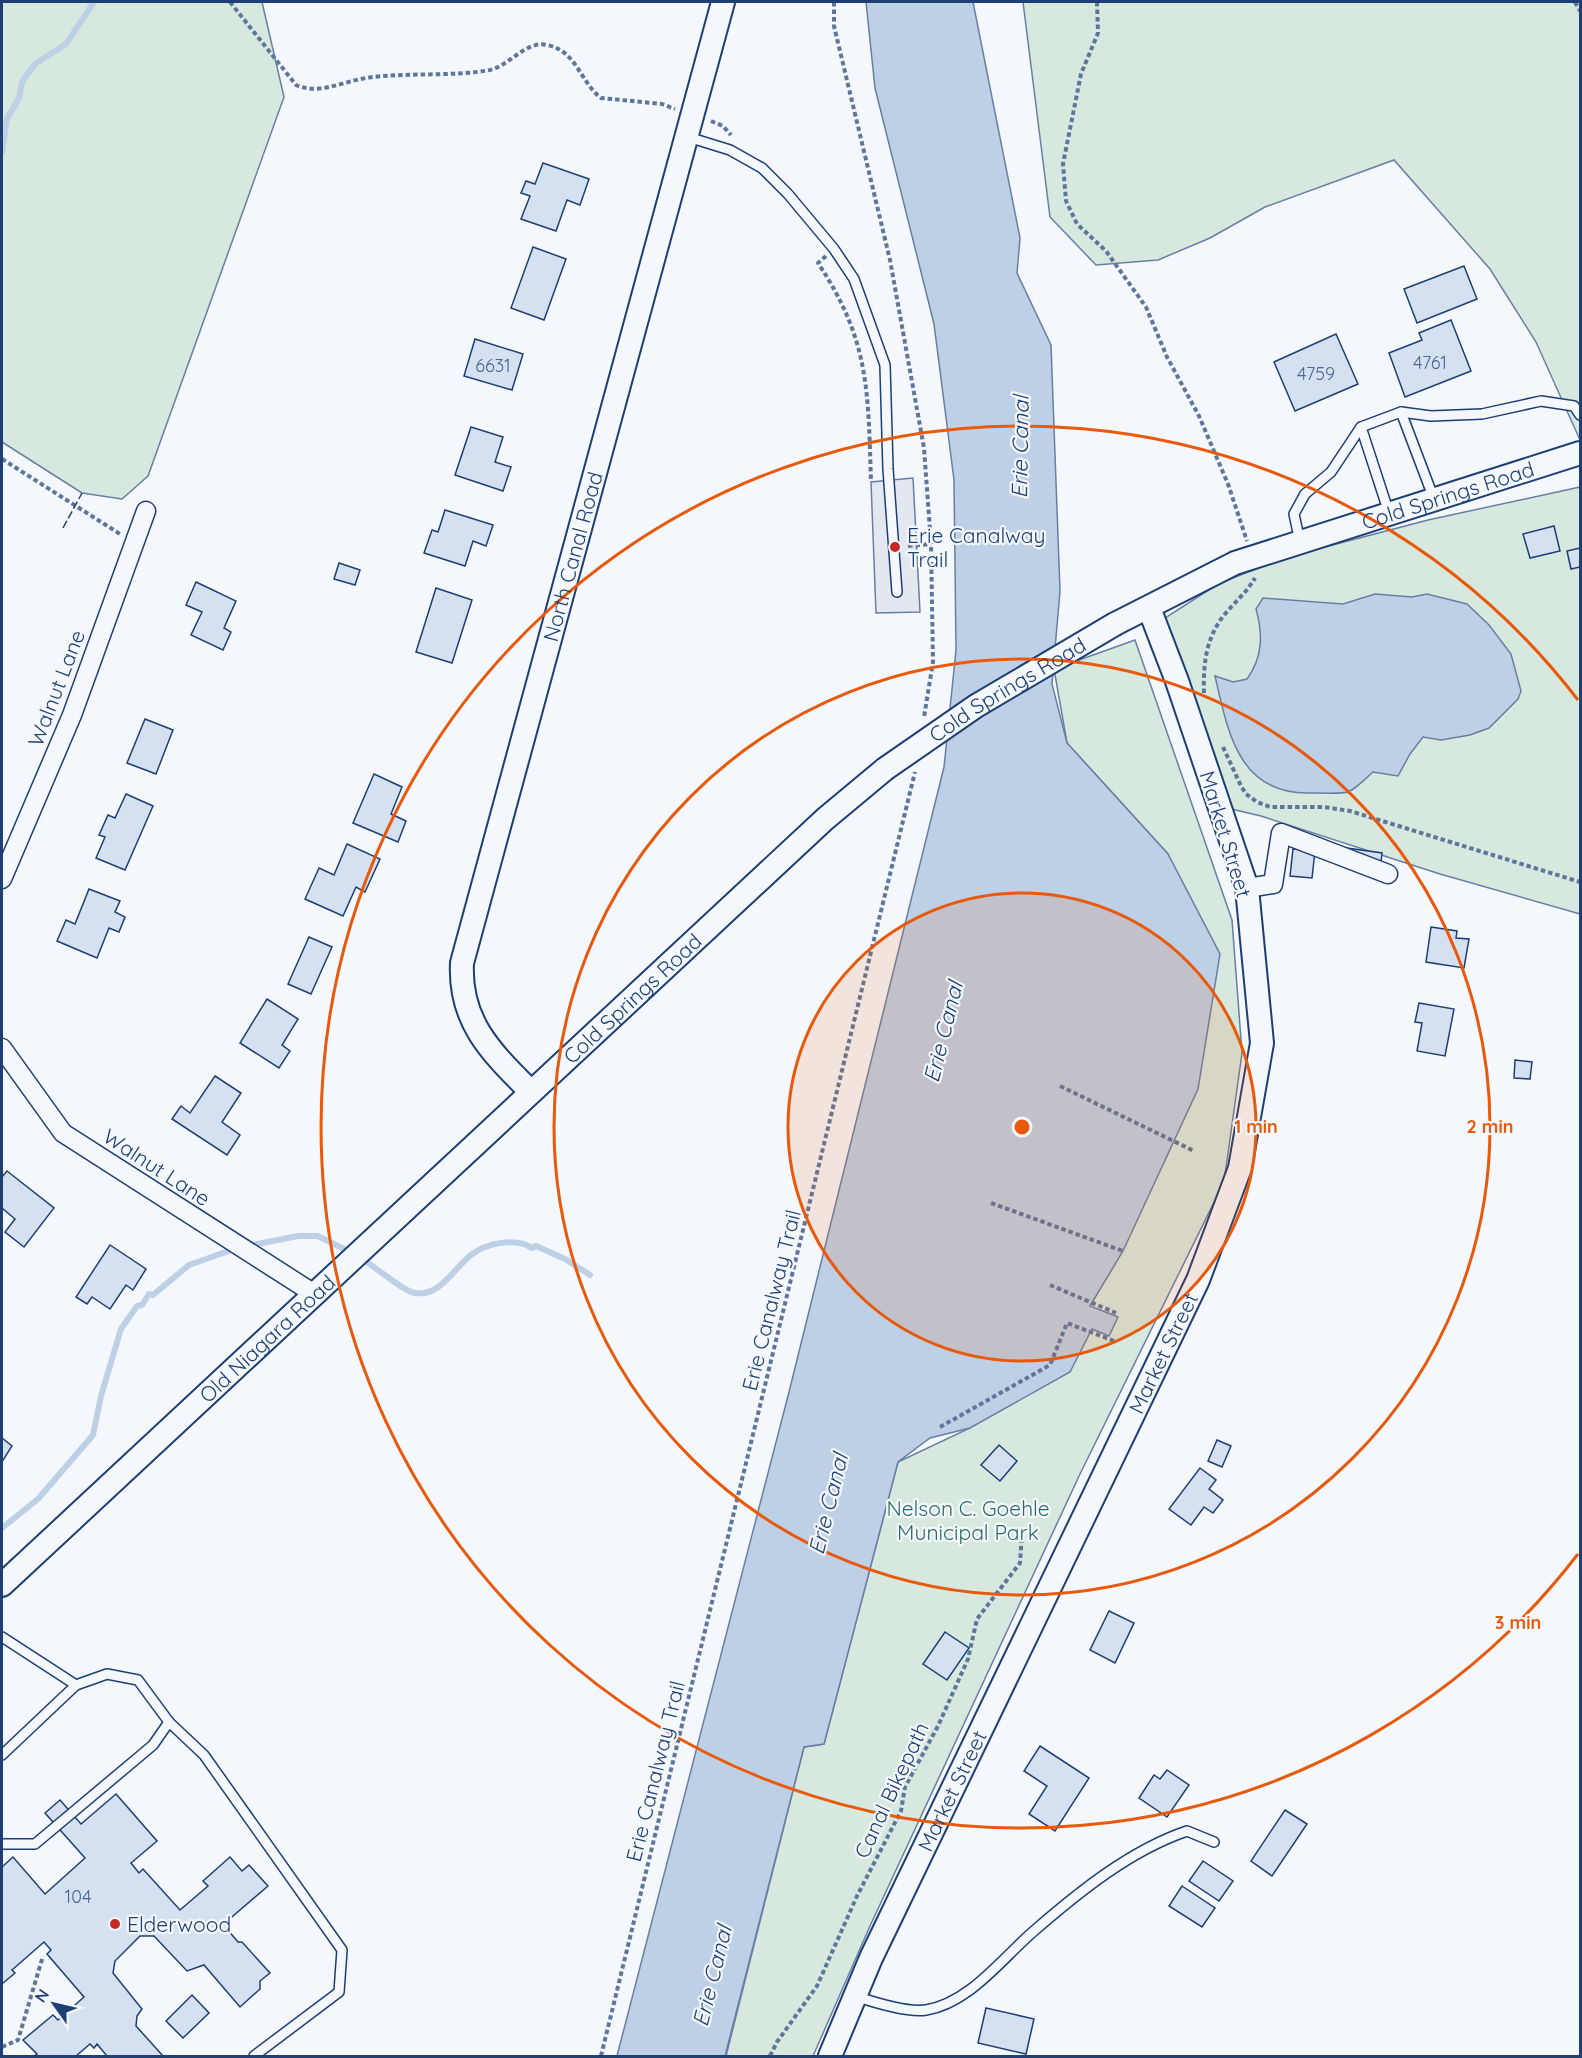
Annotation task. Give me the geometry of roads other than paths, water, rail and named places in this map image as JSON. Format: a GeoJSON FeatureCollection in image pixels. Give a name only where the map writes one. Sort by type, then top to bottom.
{"type":"FeatureCollection","features":[{"type":"Feature","properties":{"kind":"street","name":"North Canal Road"},"geometry":{"type":"LineString","coordinates":[[531,1092],[499,1060],[474,1025],[462,992],[462,963],[723,2]]}},
{"type":"Feature","properties":{"kind":"street","name":"Cold Springs Road"},"geometry":{"type":"LineString","coordinates":[[531,1092],[825,819],[885,769],[976,706],[1115,624],[1234,563],[1581,453]]}},
{"type":"Feature","properties":{"kind":"street","name":"Walnut Lane"},"geometry":{"type":"LineString","coordinates":[[2,879],[72,715],[146,511]]}},
{"type":"Feature","properties":{"kind":"street","name":"Market Street"},"geometry":{"type":"LineString","coordinates":[[830,2056],[871,1958],[1198,1280],[1240,1168],[1263,1043],[1247,888],[1177,681],[1149,608]]}},
{"type":"Feature","properties":{"kind":"street"},"geometry":{"type":"LineString","coordinates":[[1247,888],[1272,884],[1281,833],[1388,874]]}},
{"type":"Feature","properties":{"kind":"street","name":"Walnut Lane"},"geometry":{"type":"LineString","coordinates":[[2,1048],[63,1133],[316,1295]]}},
{"type":"Feature","properties":{"kind":"street","name":"Old Niagara Road"},"geometry":{"type":"LineString","coordinates":[[2,1586],[531,1092]]}},
{"type":"Feature","properties":{"kind":"lane"},"geometry":{"type":"LineString","coordinates":[[688,137],[730,150],[762,168],[788,194],[834,249],[854,279],[885,365],[897,592]]}},
{"type":"Feature","properties":{"kind":"lane"},"geometry":{"type":"LineString","coordinates":[[1300,542],[1294,514],[1305,494],[1331,472],[1361,427],[1401,412],[1431,416],[1482,414],[1541,401],[1574,406],[1581,415]]}},
{"type":"Feature","properties":{"kind":"lane"},"geometry":{"type":"LineString","coordinates":[[1401,412],[1434,499]]}},
{"type":"Feature","properties":{"kind":"lane"},"geometry":{"type":"LineString","coordinates":[[1361,427],[1389,514]]}},
{"type":"Feature","properties":{"kind":"lane"},"geometry":{"type":"LineString","coordinates":[[2,1637],[76,1685]]}},
{"type":"Feature","properties":{"kind":"lane"},"geometry":{"type":"LineString","coordinates":[[2,1755],[76,1685],[107,1674],[138,1680],[170,1722],[204,1755],[342,1950],[339,1992],[254,2056]]}},
{"type":"Feature","properties":{"kind":"lane"},"geometry":{"type":"LineString","coordinates":[[2,1844],[35,1844],[153,1745],[170,1722]]}},
{"type":"Feature","properties":{"kind":"lane"},"geometry":{"type":"LineString","coordinates":[[855,1996],[882,2004],[925,2011],[960,1998],[1045,1922],[1109,1872],[1162,1839],[1187,1831],[1214,1842]]}},
{"type":"Feature","properties":{"kind":"water","name":"Erie Canal"},"geometry":{"type":"Polygon","coordinates":[[[866,2],[973,2],[1020,238],[1017,273],[1051,345],[1060,591],[1052,684],[1067,743],[1168,854],[1220,954],[1198,1089],[1123,1251],[1090,1306],[1118,1317],[1109,1336],[1092,1329],[1070,1372],[970,1428],[930,1438],[898,1462],[824,1744],[804,1747],[725,2056],[617,2056],[789,1392],[944,767],[956,650],[954,480],[934,324],[875,88],[866,2]]]}},
{"type":"Feature","properties":{"kind":"water"},"geometry":{"type":"Polygon","coordinates":[[[1375,594],[1412,597],[1427,594],[1467,604],[1489,625],[1511,654],[1521,691],[1518,699],[1489,728],[1470,735],[1441,740],[1423,737],[1398,776],[1373,772],[1355,788],[1341,793],[1287,791],[1268,784],[1253,772],[1241,757],[1232,739],[1215,676],[1233,682],[1247,679],[1252,671],[1260,645],[1260,627],[1256,609],[1263,598],[1343,604],[1375,594]]]}},
{"type":"Feature","properties":{"kind":"waterway"},"geometry":{"type":"LineString","coordinates":[[2,152],[7,119],[19,98],[22,82],[35,64],[66,44],[94,2]]}},
{"type":"Feature","properties":{"kind":"waterway"},"geometry":{"type":"LineString","coordinates":[[247,1246],[298,1236],[318,1236],[352,1253]]}},
{"type":"Feature","properties":{"kind":"waterway"},"geometry":{"type":"LineString","coordinates":[[361,1258],[396,1283],[415,1293],[432,1291],[477,1251],[510,1242],[532,1248],[536,1246],[565,1259],[590,1275]]}},
{"type":"Feature","properties":{"kind":"waterway"},"geometry":{"type":"LineString","coordinates":[[2,1528],[38,1499],[93,1435],[101,1396],[121,1329],[137,1306],[142,1305],[149,1294],[153,1295],[189,1265],[237,1248]]}},
{"type":"Feature","properties":{"kind":"place","name":"Erie Canalway Trail"},"geometry":{"type":"Point","coordinates":[895,547]}},
{"type":"Feature","properties":{"kind":"place","name":"Elderwood"},"geometry":{"type":"Point","coordinates":[115,1924]}},
{"type":"Feature","properties":{"kind":"park label","name":"Nelson C. Goehle Municipal Park"},"geometry":{"type":"Point","coordinates":[968,1520]}}]}
